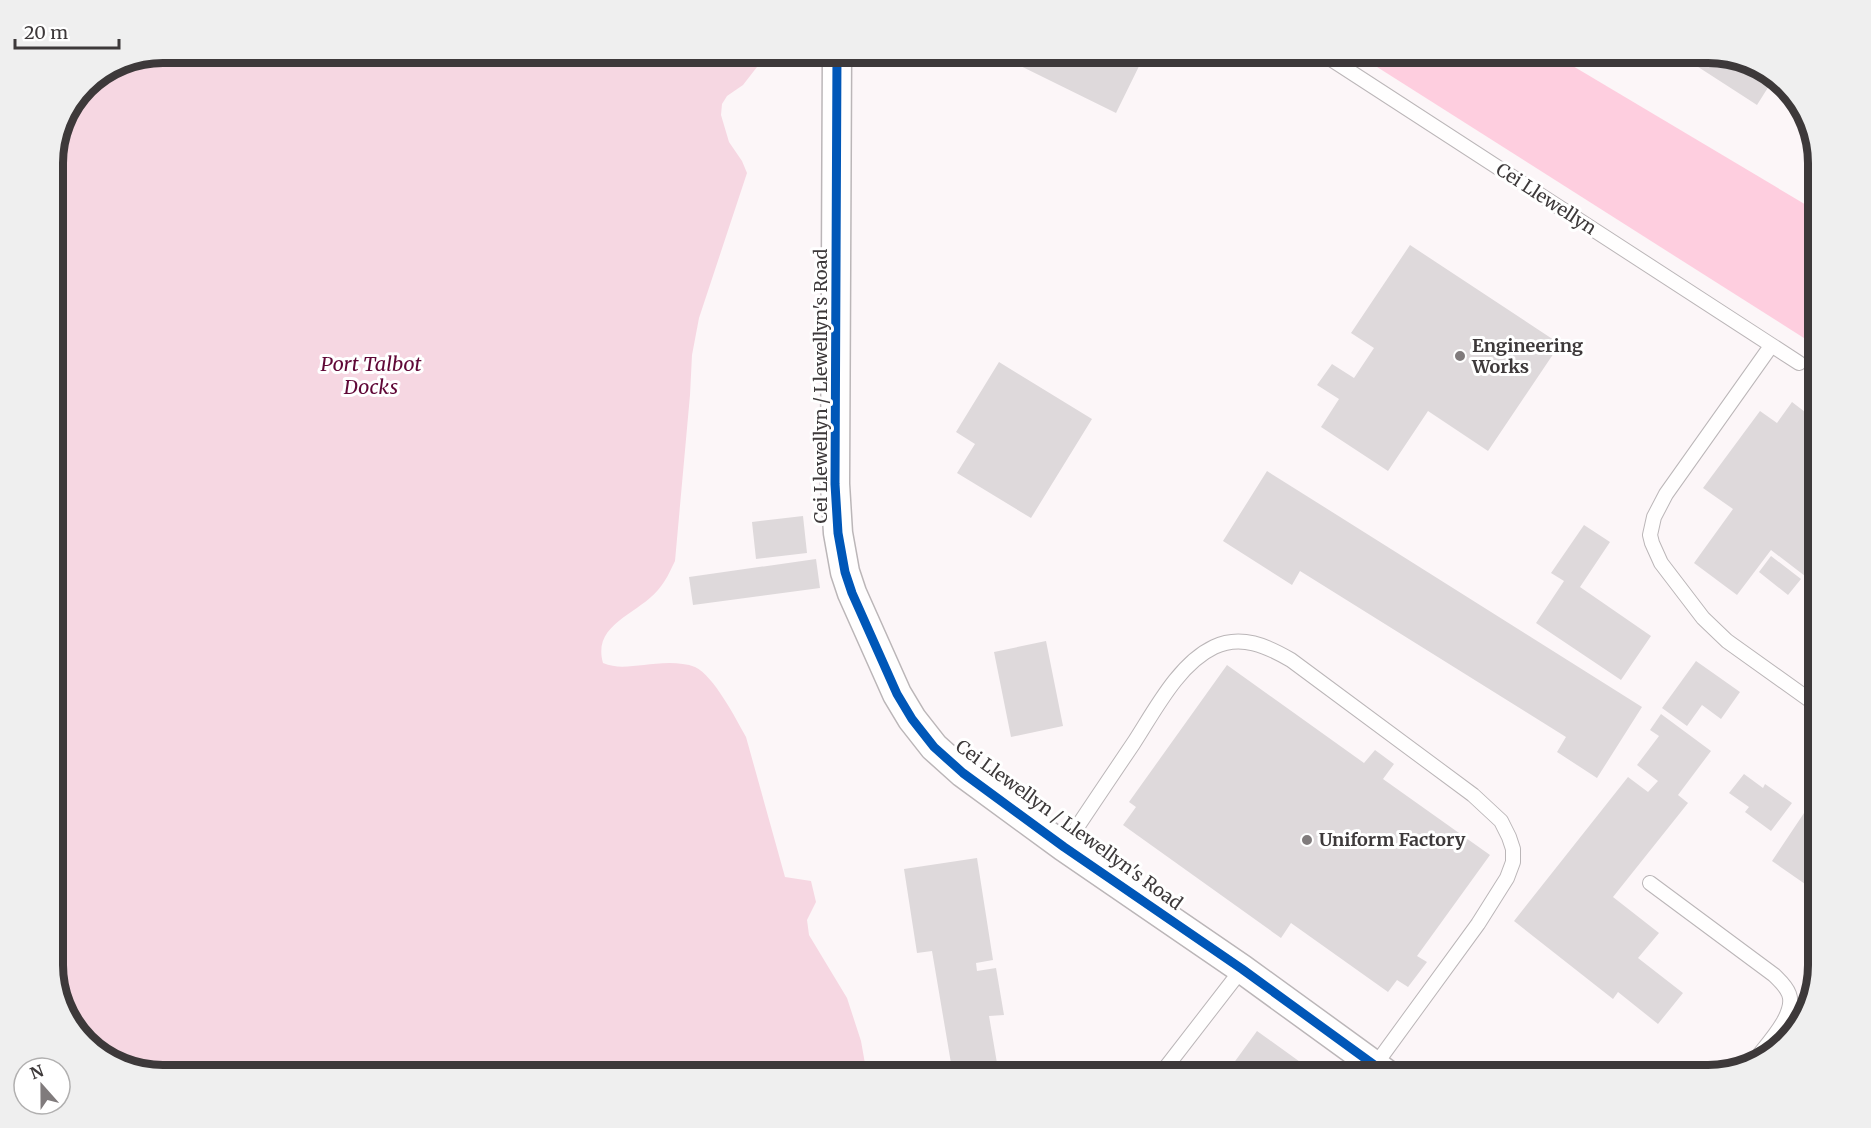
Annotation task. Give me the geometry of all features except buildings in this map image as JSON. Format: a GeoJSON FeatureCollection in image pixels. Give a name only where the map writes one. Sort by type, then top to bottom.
{"type":"FeatureCollection","features":[{"type":"Feature","properties":{"kind":"street","name":"Cei Llewellyn / Llewellyn's Road"},"geometry":{"type":"LineString","coordinates":[[837,63],[835,484],[838,533],[845,572],[852,593],[902,702],[922,734],[963,773],[1064,847],[1242,969],[1367,1065]]}},
{"type":"Feature","properties":{"kind":"lane","name":"Cei Llewellyn"},"geometry":{"type":"LineString","coordinates":[[1337,63],[1798,363]]}},
{"type":"Feature","properties":{"kind":"lane"},"geometry":{"type":"LineString","coordinates":[[1771,346],[1666,494],[1654,517],[1650,535],[1661,563],[1703,618],[1727,641],[1808,699]]}},
{"type":"Feature","properties":{"kind":"lane"},"geometry":{"type":"LineString","coordinates":[[1064,847],[1175,681],[1202,654],[1226,643],[1252,642],[1270,647],[1291,660],[1473,795],[1501,821],[1513,849],[1513,862],[1507,878],[1381,1065]]}},
{"type":"Feature","properties":{"kind":"lane"},"geometry":{"type":"LineString","coordinates":[[1650,884],[1774,975],[1784,985],[1790,994],[1791,1004],[1788,1015],[1764,1048]]}},
{"type":"Feature","properties":{"kind":"lane"},"geometry":{"type":"LineString","coordinates":[[1168,1065],[1242,969]]}},
{"type":"Feature","properties":{"kind":"shaded area"},"geometry":{"type":"Polygon","coordinates":[[[1371,63],[1568,63],[1808,206],[1808,341],[1371,63]]]}},
{"type":"Feature","properties":{"kind":"water","name":"Port Talbot Docks"},"geometry":{"type":"Polygon","coordinates":[[[163,63],[760,63],[743,85],[727,96],[722,104],[721,115],[729,142],[747,173],[699,318],[692,355],[675,561],[666,580],[658,590],[610,629],[601,650],[603,663],[613,666],[670,663],[695,667],[710,679],[724,699],[746,737],[785,877],[811,881],[816,902],[807,920],[809,935],[847,998],[861,1041],[865,1065],[163,1065],[137,1062],[113,1052],[88,1031],[68,997],[63,971],[63,157],[66,137],[73,119],[97,88],[113,76],[131,68],[163,63]]]}},
{"type":"Feature","properties":{"kind":"cycle path"},"geometry":{"type":"LineString","coordinates":[[837,63],[835,484],[838,533],[845,572],[852,593],[897,694],[912,719],[934,747],[963,773],[1064,847],[1242,969],[1374,1065]]}},
{"type":"Feature","properties":{"kind":"place","name":"Engineering Works"},"geometry":{"type":"Point","coordinates":[1460,356]}},
{"type":"Feature","properties":{"kind":"place","name":"Uniform Factory"},"geometry":{"type":"Point","coordinates":[1307,840]}}]}
